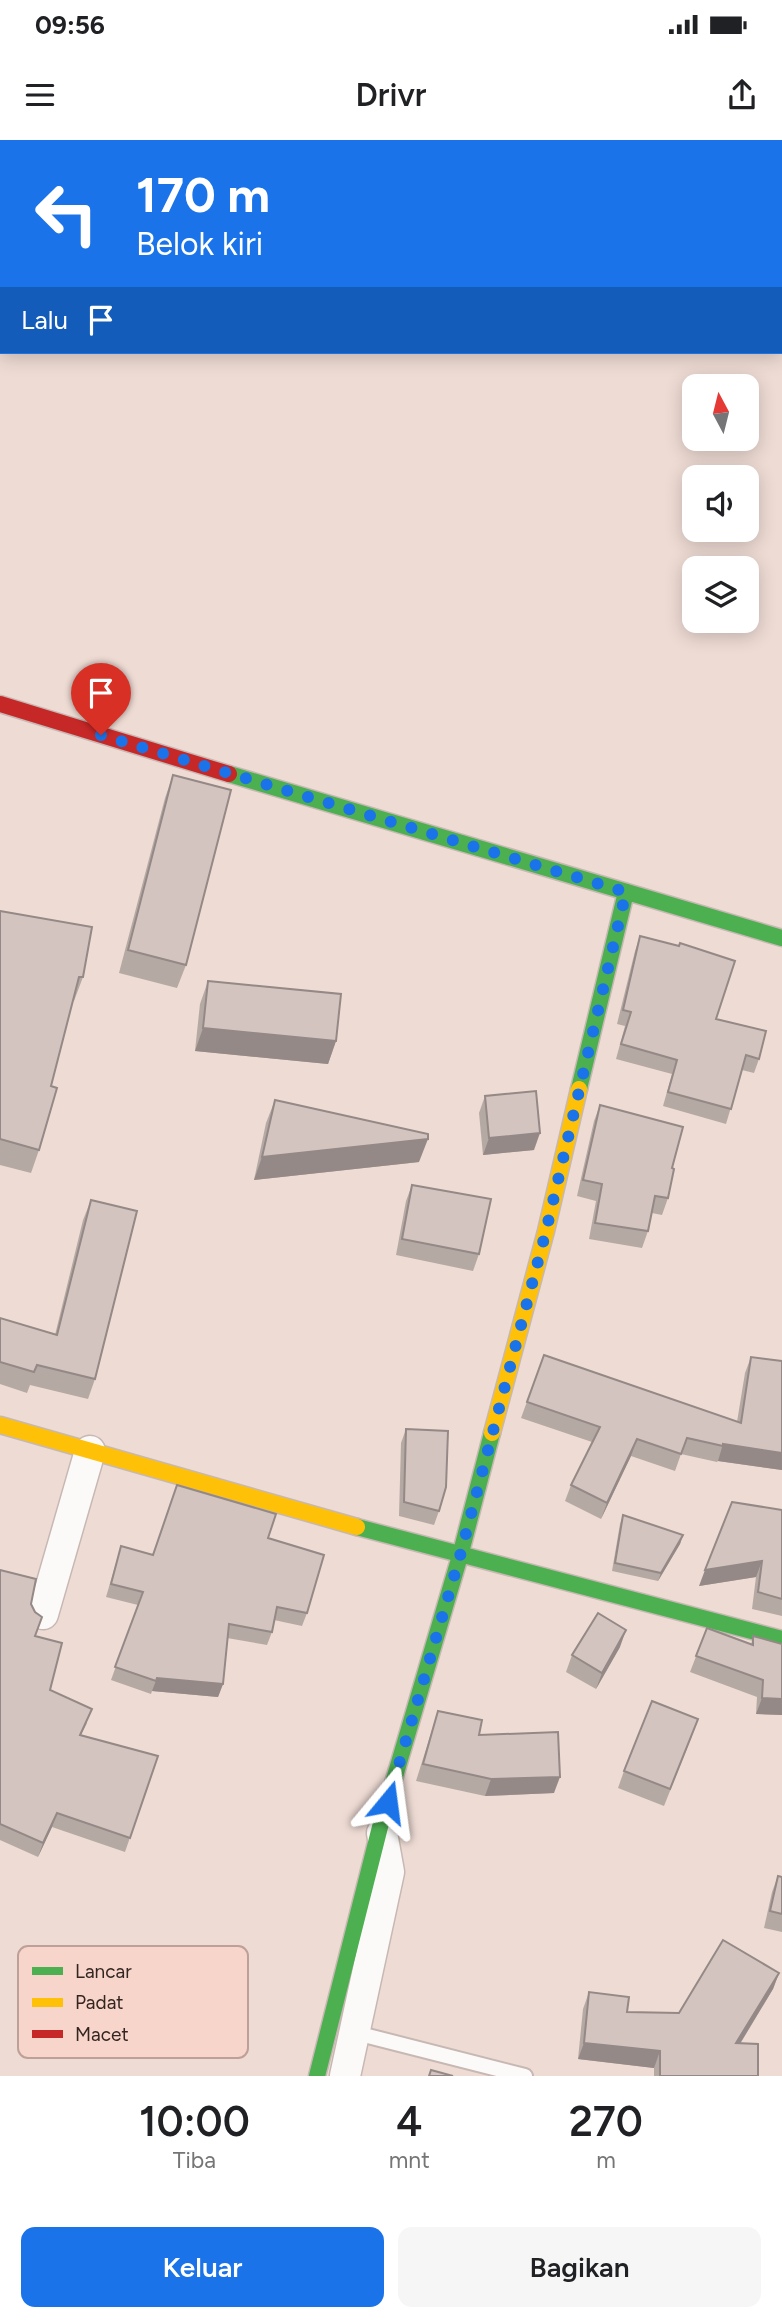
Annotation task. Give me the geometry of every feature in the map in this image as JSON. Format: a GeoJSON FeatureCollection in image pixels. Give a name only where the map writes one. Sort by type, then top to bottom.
{"type":"FeatureCollection","features":[{"type":"Feature","properties":{"kind":"street"},"geometry":{"type":"LineString","coordinates":[[0,704],[782,938]]}},
{"type":"Feature","properties":{"kind":"street"},"geometry":{"type":"LineString","coordinates":[[317,2076],[380,1827],[460,1556],[546,1231],[626,892]]}},
{"type":"Feature","properties":{"kind":"street"},"geometry":{"type":"LineString","coordinates":[[0,1424],[296,1511],[782,1639]]}},
{"type":"Feature","properties":{"kind":"street"},"geometry":{"type":"LineString","coordinates":[[43,1614],[90,1451]]}},
{"type":"Feature","properties":{"kind":"street"},"geometry":{"type":"LineString","coordinates":[[345,2076],[389,1872],[380,1827]]}},
{"type":"Feature","properties":{"kind":"lane"},"geometry":{"type":"LineString","coordinates":[[356,2033],[525,2076]]}},
{"type":"Feature","properties":{"kind":"building"},"geometry":{"type":"Polygon","coordinates":[[[173,775],[231,790],[186,965],[128,950],[173,775]]]}},
{"type":"Feature","properties":{"kind":"building"},"geometry":{"type":"Polygon","coordinates":[[[0,911],[92,927],[83,977],[79,977],[51,1086],[57,1088],[39,1150],[0,1139],[0,911]]]}},
{"type":"Feature","properties":{"kind":"building"},"geometry":{"type":"Polygon","coordinates":[[[640,936],[679,946],[680,943],[735,961],[716,1019],[766,1031],[759,1059],[746,1055],[731,1109],[668,1092],[677,1060],[621,1044],[631,1012],[623,1010],[640,936]]]}},
{"type":"Feature","properties":{"kind":"building"},"geometry":{"type":"Polygon","coordinates":[[[208,981],[341,994],[336,1041],[203,1028],[208,981]]]}},
{"type":"Feature","properties":{"kind":"building"},"geometry":{"type":"Polygon","coordinates":[[[536,1091],[540,1133],[489,1138],[485,1096],[536,1091]]]}},
{"type":"Feature","properties":{"kind":"building"},"geometry":{"type":"Polygon","coordinates":[[[275,1100],[428,1134],[428,1139],[262,1157],[275,1100]]]}},
{"type":"Feature","properties":{"kind":"building"},"geometry":{"type":"Polygon","coordinates":[[[600,1105],[683,1127],[672,1168],[674,1169],[668,1198],[655,1196],[648,1231],[595,1223],[602,1184],[583,1180],[600,1105]]]}},
{"type":"Feature","properties":{"kind":"building"},"geometry":{"type":"Polygon","coordinates":[[[412,1185],[491,1199],[479,1254],[402,1239],[412,1185]]]}},
{"type":"Feature","properties":{"kind":"building"},"geometry":{"type":"Polygon","coordinates":[[[91,1200],[137,1211],[95,1379],[37,1365],[34,1372],[0,1362],[0,1318],[57,1335],[91,1200]]]}},
{"type":"Feature","properties":{"kind":"building"},"geometry":{"type":"Polygon","coordinates":[[[544,1355],[741,1423],[751,1357],[782,1361],[782,1453],[723,1446],[687,1438],[681,1454],[637,1439],[607,1503],[571,1485],[600,1427],[527,1402],[544,1355]]]}},
{"type":"Feature","properties":{"kind":"building"},"geometry":{"type":"Polygon","coordinates":[[[406,1429],[448,1431],[446,1487],[439,1511],[404,1502],[406,1429]]]}},
{"type":"Feature","properties":{"kind":"building"},"geometry":{"type":"Polygon","coordinates":[[[177,1485],[276,1514],[268,1538],[324,1555],[307,1613],[277,1607],[272,1632],[229,1624],[223,1684],[157,1678],[156,1681],[115,1667],[143,1592],[111,1584],[121,1546],[153,1555],[177,1485]]]}},
{"type":"Feature","properties":{"kind":"building"},"geometry":{"type":"Polygon","coordinates":[[[732,1502],[782,1510],[782,1599],[758,1592],[762,1561],[705,1570],[732,1502]]]}},
{"type":"Feature","properties":{"kind":"building"},"geometry":{"type":"Polygon","coordinates":[[[623,1515],[683,1535],[661,1573],[615,1563],[623,1515]]]}},
{"type":"Feature","properties":{"kind":"building"},"geometry":{"type":"Polygon","coordinates":[[[0,1570],[36,1579],[31,1604],[35,1612],[42,1617],[35,1636],[62,1643],[50,1690],[92,1709],[80,1735],[158,1756],[130,1838],[57,1813],[43,1843],[0,1824],[0,1570]]]}},
{"type":"Feature","properties":{"kind":"building"},"geometry":{"type":"Polygon","coordinates":[[[598,1613],[626,1630],[602,1673],[572,1655],[598,1613]]]}},
{"type":"Feature","properties":{"kind":"building"},"geometry":{"type":"Polygon","coordinates":[[[707,1628],[753,1645],[753,1636],[782,1644],[782,1699],[762,1698],[763,1680],[696,1656],[707,1628]]]}},
{"type":"Feature","properties":{"kind":"building"},"geometry":{"type":"Polygon","coordinates":[[[652,1701],[698,1719],[670,1789],[624,1771],[652,1701]]]}},
{"type":"Feature","properties":{"kind":"building"},"geometry":{"type":"Polygon","coordinates":[[[438,1711],[482,1720],[479,1735],[558,1732],[560,1777],[491,1779],[423,1764],[438,1711]]]}},
{"type":"Feature","properties":{"kind":"building"},"geometry":{"type":"Polygon","coordinates":[[[778,1876],[782,1877],[782,1914],[770,1911],[778,1876]]]}},
{"type":"Feature","properties":{"kind":"building"},"geometry":{"type":"Polygon","coordinates":[[[723,1940],[779,1973],[736,2043],[758,2044],[758,2076],[660,2076],[660,2051],[584,2043],[589,1992],[629,1997],[627,2012],[679,2013],[723,1940]]]}},
{"type":"Feature","properties":{"kind":"building"},"geometry":{"type":"Polygon","coordinates":[[[431,2070],[453,2076],[429,2076],[431,2070]]]}},
{"type":"Feature","properties":{"kind":"traffic: fast"},"geometry":{"type":"LineString","coordinates":[[229,774],[782,938]]}},
{"type":"Feature","properties":{"kind":"traffic: fast"},"geometry":{"type":"LineString","coordinates":[[579,1089],[626,892]]}},
{"type":"Feature","properties":{"kind":"traffic: fast"},"geometry":{"type":"LineString","coordinates":[[317,2076],[380,1827],[460,1556],[492,1433]]}},
{"type":"Feature","properties":{"kind":"traffic: fast"},"geometry":{"type":"LineString","coordinates":[[357,1527],[782,1639]]}},
{"type":"Feature","properties":{"kind":"traffic: slow"},"geometry":{"type":"LineString","coordinates":[[492,1433],[546,1231],[579,1089]]}},
{"type":"Feature","properties":{"kind":"traffic: slow"},"geometry":{"type":"LineString","coordinates":[[0,1425],[357,1527]]}},
{"type":"Feature","properties":{"kind":"traffic: jam"},"geometry":{"type":"LineString","coordinates":[[0,704],[229,774]]}},
{"type":"Feature","properties":{"kind":"route"},"geometry":{"type":"LineString","coordinates":[[101,735],[626,892],[546,1231],[460,1556],[388,1802]]}}]}
